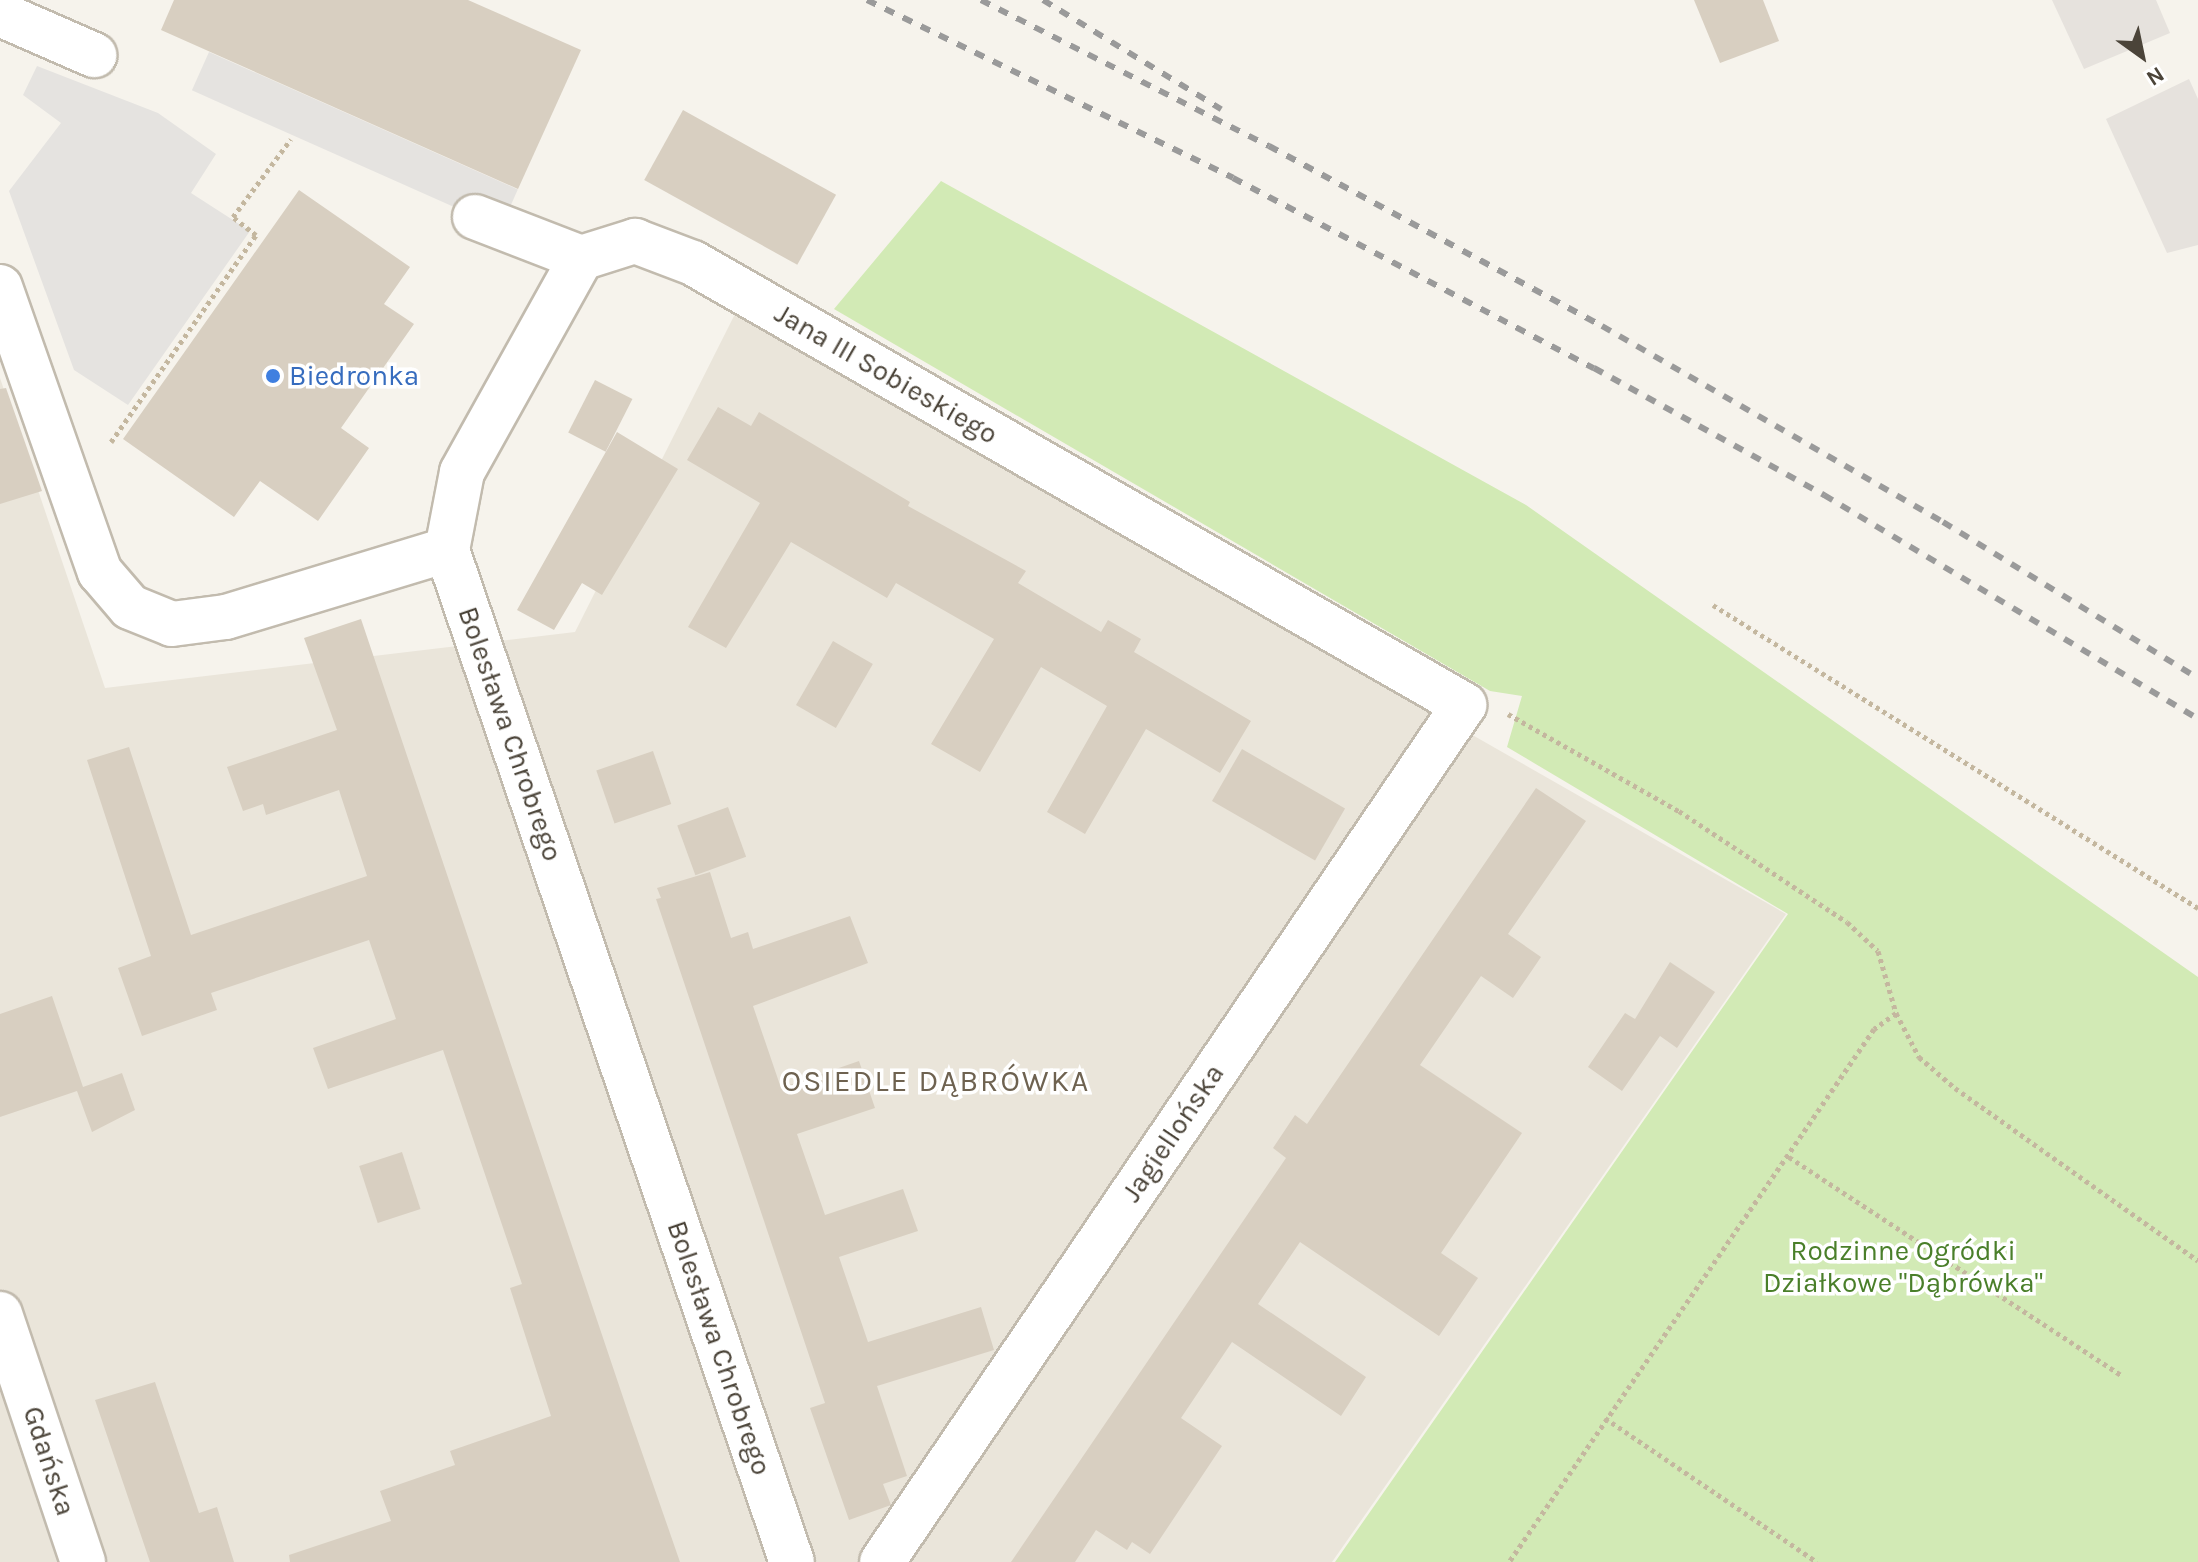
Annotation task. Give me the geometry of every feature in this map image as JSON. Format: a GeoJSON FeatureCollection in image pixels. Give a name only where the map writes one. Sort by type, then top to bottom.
{"type":"FeatureCollection","features":[{"type":"Feature","properties":{"kind":"street"},"geometry":{"type":"LineString","coordinates":[[0,14],[94,55]]}},
{"type":"Feature","properties":{"kind":"street"},"geometry":{"type":"LineString","coordinates":[[0,287],[100,572],[130,607],[172,624],[226,617],[447,550],[462,472],[581,258],[475,217]]}},
{"type":"Feature","properties":{"kind":"street","name":"Jana III Sobieskiego"},"geometry":{"type":"LineString","coordinates":[[581,258],[635,241],[693,263],[1464,705]]}},
{"type":"Feature","properties":{"kind":"street","name":"Bolesława Chrobrego"},"geometry":{"type":"LineString","coordinates":[[447,550],[792,1562]]}},
{"type":"Feature","properties":{"kind":"street","name":"Jagiellońska"},"geometry":{"type":"LineString","coordinates":[[882,1562],[1464,705]]}},
{"type":"Feature","properties":{"kind":"street","name":"Gdańska"},"geometry":{"type":"LineString","coordinates":[[0,1314],[83,1562]]}},
{"type":"Feature","properties":{"kind":"path"},"geometry":{"type":"LineString","coordinates":[[111,442],[256,235],[233,217],[291,139]]}},
{"type":"Feature","properties":{"kind":"path"},"geometry":{"type":"LineString","coordinates":[[1713,605],[2198,908]]}},
{"type":"Feature","properties":{"kind":"path"},"geometry":{"type":"LineString","coordinates":[[1520,716],[1679,811],[1847,922],[1878,951],[1896,1013],[1919,1057],[1955,1088],[2198,1261]]}},
{"type":"Feature","properties":{"kind":"path"},"geometry":{"type":"LineString","coordinates":[[1509,1562],[1874,1029],[1896,1013]]}},
{"type":"Feature","properties":{"kind":"path"},"geometry":{"type":"LineString","coordinates":[[1789,1157],[2121,1375]]}},
{"type":"Feature","properties":{"kind":"path"},"geometry":{"type":"LineString","coordinates":[[1605,1418],[1817,1562]]}},
{"type":"Feature","properties":{"kind":"shaded area"},"geometry":{"type":"Polygon","coordinates":[[[2052,0],[2156,0],[2170,33],[2084,69],[2052,0]]]}},
{"type":"Feature","properties":{"kind":"shaded area"},"geometry":{"type":"Polygon","coordinates":[[[209,52],[518,189],[501,228],[192,90],[209,52]]]}},
{"type":"Feature","properties":{"kind":"shaded area"},"geometry":{"type":"Polygon","coordinates":[[[37,66],[158,113],[216,154],[191,193],[250,231],[128,405],[74,370],[9,191],[61,123],[23,95],[37,66]]]}},
{"type":"Feature","properties":{"kind":"shaded area"},"geometry":{"type":"Polygon","coordinates":[[[2189,79],[2198,99],[2198,245],[2167,253],[2106,119],[2189,79]]]}},
{"type":"Feature","properties":{"kind":"shaded area"},"geometry":{"type":"Polygon","coordinates":[[[735,314],[1786,914],[1332,1562],[0,1562],[0,378],[105,688],[575,632],[735,314]]]}},
{"type":"Feature","properties":{"kind":"green space","name":"Rodzinne Ogródki Działkowe \"Dąbrówka\""},"geometry":{"type":"Polygon","coordinates":[[[941,181],[1526,505],[2198,977],[2198,1562],[1335,1562],[1788,914],[1507,747],[1522,696],[1490,691],[834,309],[941,181]]]}},
{"type":"Feature","properties":{"kind":"building"},"geometry":{"type":"Polygon","coordinates":[[[174,0],[468,0],[581,50],[518,189],[161,30],[174,0]]]}},
{"type":"Feature","properties":{"kind":"building"},"geometry":{"type":"Polygon","coordinates":[[[1694,0],[1763,0],[1779,41],[1720,63],[1694,0]]]}},
{"type":"Feature","properties":{"kind":"building"},"geometry":{"type":"Polygon","coordinates":[[[683,110],[836,195],[797,265],[644,180],[683,110]]]}},
{"type":"Feature","properties":{"kind":"building","name":"Biedronka"},"geometry":{"type":"Polygon","coordinates":[[[299,190],[410,267],[384,304],[414,324],[341,428],[369,448],[318,521],[260,481],[234,517],[123,439],[299,190]]]}},
{"type":"Feature","properties":{"kind":"building"},"geometry":{"type":"Polygon","coordinates":[[[595,380],[632,399],[606,452],[568,433],[595,380]]]}},
{"type":"Feature","properties":{"kind":"building"},"geometry":{"type":"Polygon","coordinates":[[[6,388],[42,491],[0,504],[0,389],[6,388]]]}},
{"type":"Feature","properties":{"kind":"building"},"geometry":{"type":"Polygon","coordinates":[[[718,407],[751,426],[759,412],[910,502],[908,506],[1026,571],[1018,583],[1101,632],[1108,620],[1141,639],[1134,652],[1251,721],[1220,773],[1146,729],[1085,834],[1047,812],[1107,706],[1041,667],[980,772],[931,744],[994,639],[896,583],[887,598],[791,542],[726,648],[688,627],[760,503],[687,460],[718,407]]]}},
{"type":"Feature","properties":{"kind":"building"},"geometry":{"type":"Polygon","coordinates":[[[617,432],[678,469],[602,595],[582,583],[554,630],[517,610],[617,432]]]}},
{"type":"Feature","properties":{"kind":"building"},"geometry":{"type":"Polygon","coordinates":[[[361,619],[680,1562],[290,1562],[289,1555],[391,1521],[380,1491],[455,1465],[450,1451],[551,1416],[510,1288],[522,1284],[443,1050],[328,1089],[313,1048],[396,1019],[369,940],[211,993],[217,1010],[142,1036],[118,968],[151,956],[87,760],[129,747],[191,935],[367,876],[339,790],[266,815],[263,804],[243,811],[227,767],[337,730],[304,638],[361,619]]]}},
{"type":"Feature","properties":{"kind":"building"},"geometry":{"type":"Polygon","coordinates":[[[833,641],[873,664],[836,728],[796,705],[833,641]]]}},
{"type":"Feature","properties":{"kind":"building"},"geometry":{"type":"Polygon","coordinates":[[[1242,749],[1345,809],[1315,860],[1212,801],[1242,749]]]}},
{"type":"Feature","properties":{"kind":"building"},"geometry":{"type":"Polygon","coordinates":[[[653,751],[671,804],[615,823],[596,771],[653,751]]]}},
{"type":"Feature","properties":{"kind":"building"},"geometry":{"type":"Polygon","coordinates":[[[1536,788],[1586,821],[1508,934],[1541,957],[1513,998],[1481,976],[1420,1065],[1522,1133],[1441,1253],[1478,1278],[1439,1336],[1300,1242],[1258,1304],[1366,1377],[1341,1416],[1232,1342],[1181,1418],[1222,1446],[1150,1554],[1132,1542],[1127,1550],[1096,1530],[1075,1562],[1011,1562],[1286,1158],[1273,1148],[1295,1115],[1307,1124],[1536,788]]]}},
{"type":"Feature","properties":{"kind":"building"},"geometry":{"type":"Polygon","coordinates":[[[728,807],[746,857],[695,875],[677,825],[728,807]]]}},
{"type":"Feature","properties":{"kind":"building"},"geometry":{"type":"Polygon","coordinates":[[[710,872],[731,938],[748,932],[753,949],[850,916],[868,963],[753,1006],[781,1088],[859,1061],[875,1108],[797,1134],[825,1215],[903,1189],[918,1231],[839,1257],[868,1342],[981,1307],[994,1350],[877,1386],[907,1476],[883,1484],[891,1505],[849,1520],[810,1408],[825,1403],[656,899],[661,898],[657,888],[710,872]]]}},
{"type":"Feature","properties":{"kind":"building"},"geometry":{"type":"Polygon","coordinates":[[[1670,962],[1715,992],[1677,1048],[1660,1036],[1622,1091],[1588,1067],[1625,1013],[1635,1019],[1670,962]]]}},
{"type":"Feature","properties":{"kind":"building"},"geometry":{"type":"Polygon","coordinates":[[[52,996],[83,1087],[122,1073],[135,1110],[92,1132],[77,1091],[0,1117],[0,1014],[52,996]]]}},
{"type":"Feature","properties":{"kind":"building"},"geometry":{"type":"Polygon","coordinates":[[[402,1152],[421,1209],[378,1223],[359,1166],[402,1152]]]}},
{"type":"Feature","properties":{"kind":"building"},"geometry":{"type":"Polygon","coordinates":[[[155,1382],[199,1513],[217,1507],[234,1562],[150,1562],[95,1400],[155,1382]]]}},
{"type":"Feature","properties":{"kind":"railway"},"geometry":{"type":"LineString","coordinates":[[867,0],[1233,178],[1594,368],[1824,495],[2198,719]]}},
{"type":"Feature","properties":{"kind":"railway"},"geometry":{"type":"LineString","coordinates":[[981,0],[1269,146],[1602,326],[1943,522],[2198,678]]}},
{"type":"Feature","properties":{"kind":"railway"},"geometry":{"type":"LineString","coordinates":[[1043,0],[1221,109]]}},
{"type":"Feature","properties":{"kind":"place","name":"Biedronka"},"geometry":{"type":"Point","coordinates":[273,376]}},
{"type":"Feature","properties":{"kind":"district","name":"OSIEDLE DĄBRÓWKA"},"geometry":{"type":"Point","coordinates":[936,1081]}}]}
